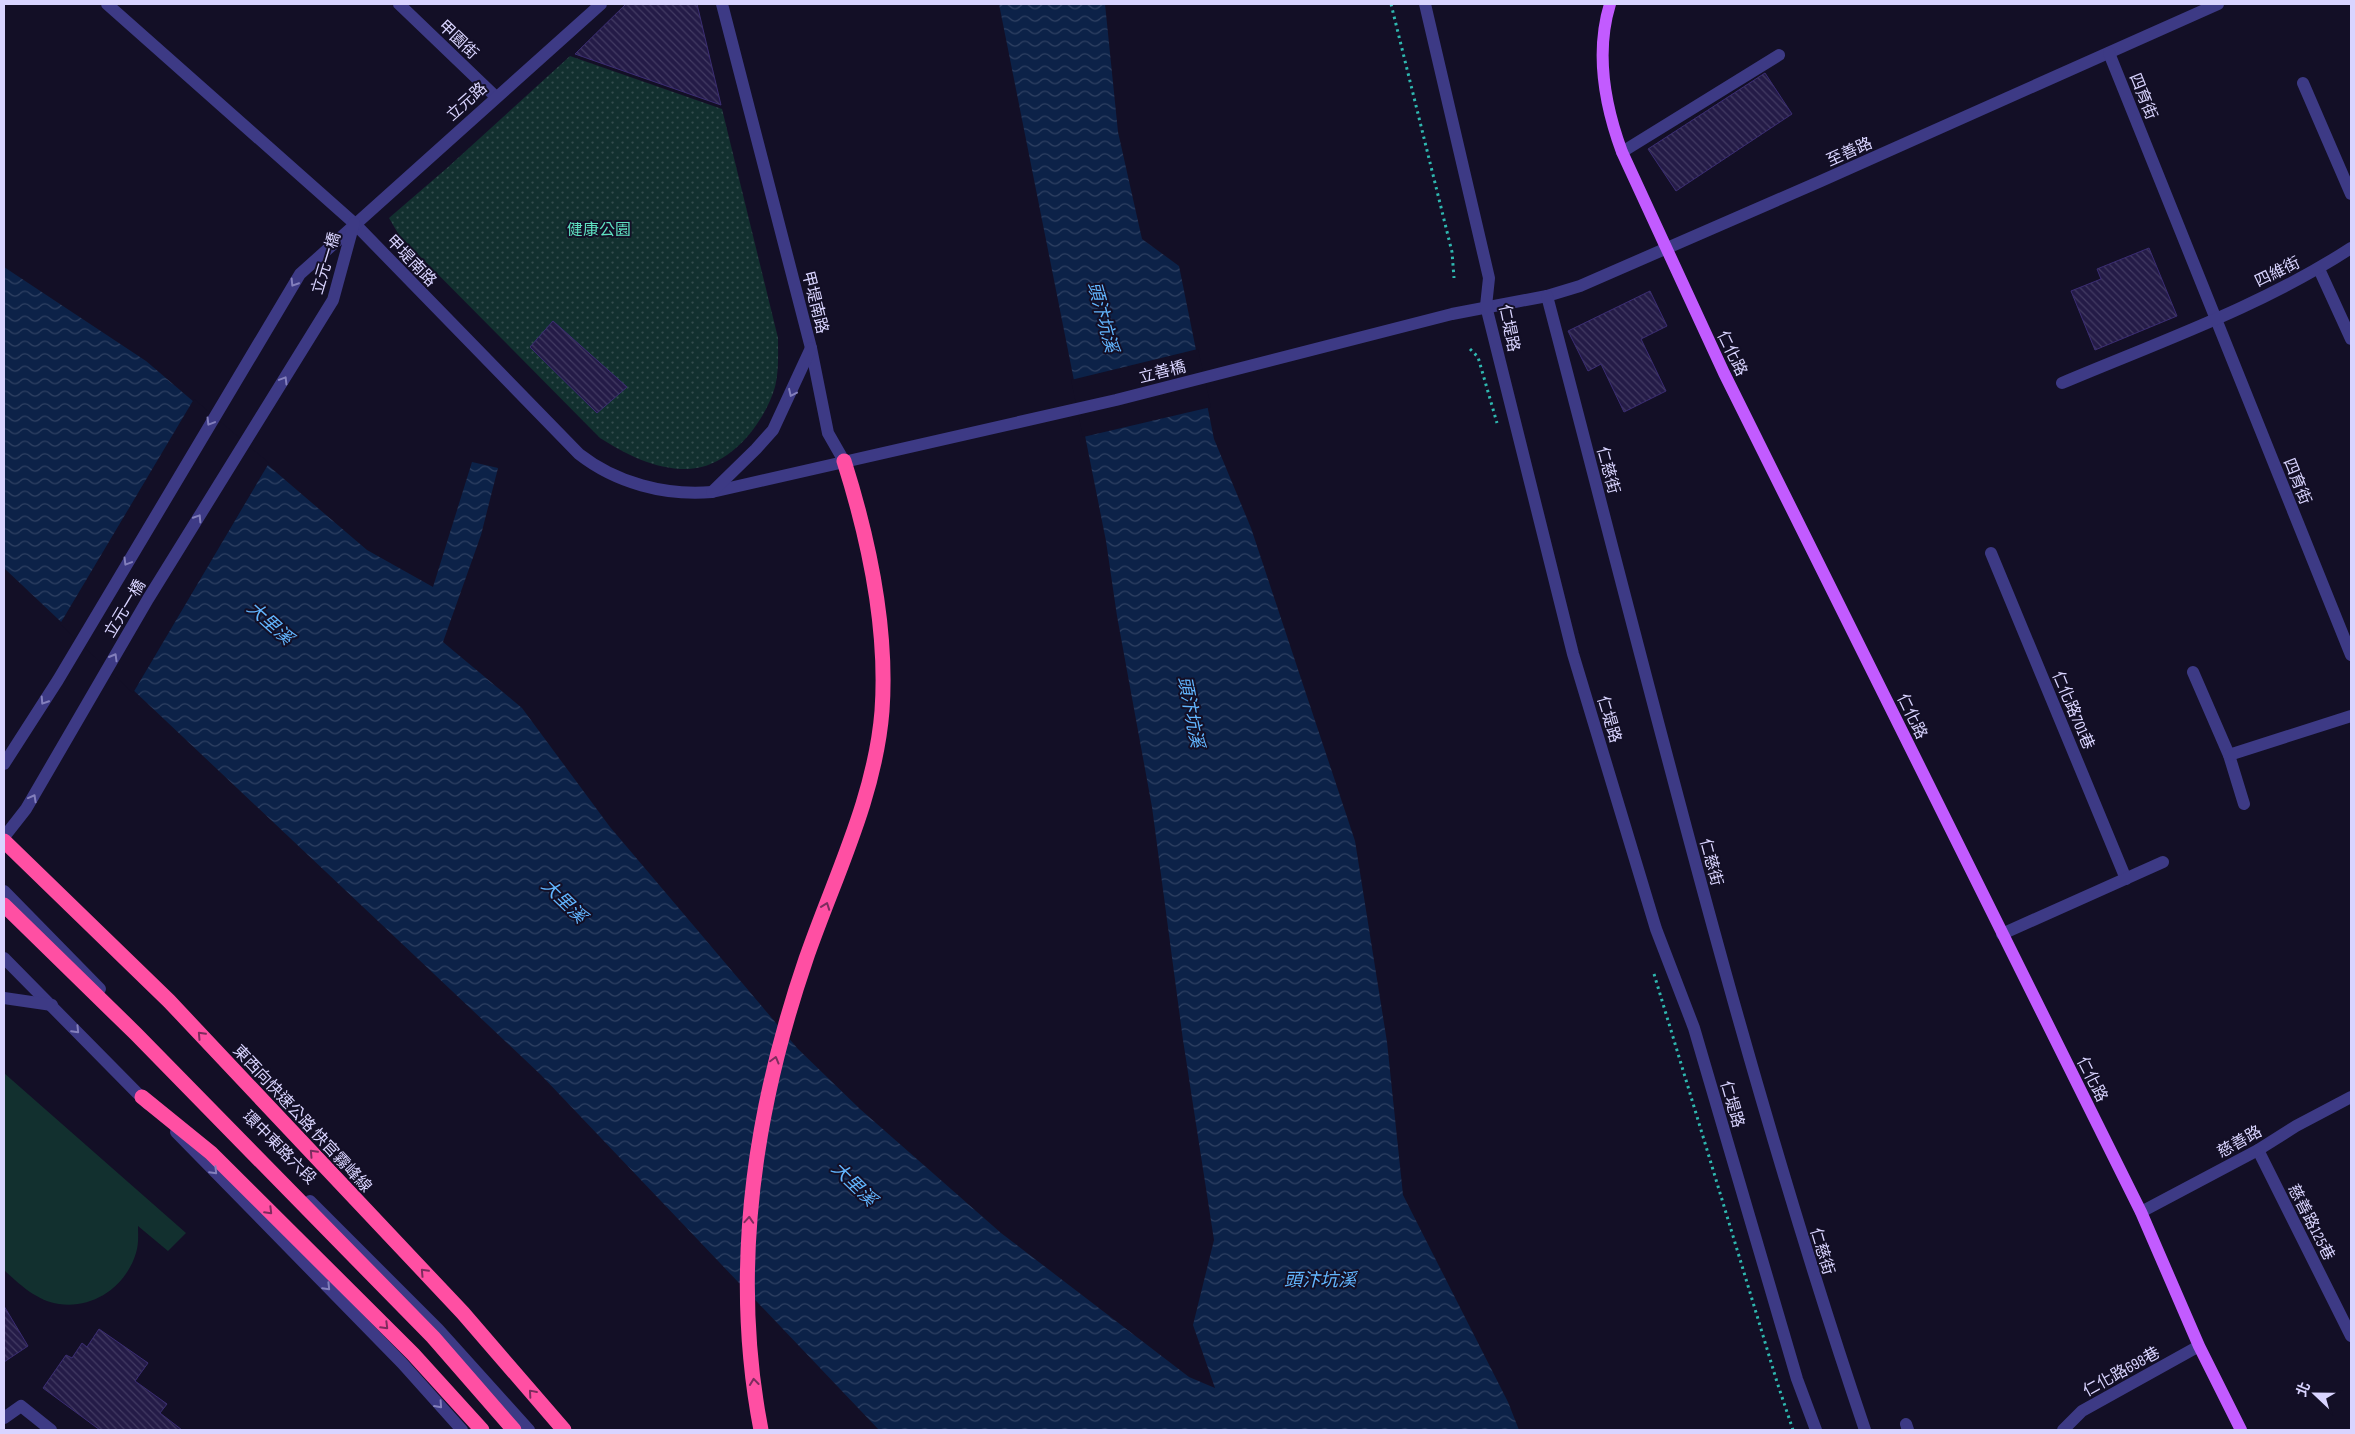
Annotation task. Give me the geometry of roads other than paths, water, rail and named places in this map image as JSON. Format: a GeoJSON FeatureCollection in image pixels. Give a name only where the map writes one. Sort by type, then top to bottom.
{"type":"FeatureCollection","features":[{"type":"Feature","properties":{"kind":"highway"},"geometry":{"type":"LineString","coordinates":[[760,1430],[751,1356],[747,1258],[753,1178],[761,1122],[787,1016],[866,794],[877,748],[882,711],[883,669],[880,625],[868,554],[855,496],[844,461]]}},
{"type":"Feature","properties":{"kind":"highway","name":"東西向快速公路 快官霧峰線"},"geometry":{"type":"LineString","coordinates":[[4,841],[169,1001],[463,1313],[564,1430]]}},
{"type":"Feature","properties":{"kind":"highway"},"geometry":{"type":"LineString","coordinates":[[4,905],[143,1041],[426,1330],[514,1430]]}},
{"type":"Feature","properties":{"kind":"highway"},"geometry":{"type":"LineString","coordinates":[[142,1097],[211,1153],[413,1354],[482,1430]]}},
{"type":"Feature","properties":{"kind":"main road","name":"仁化路"},"geometry":{"type":"LineString","coordinates":[[1610,4],[1604,40],[1603,76],[1609,118],[1622,152],[1666,250],[2002,934],[2141,1212],[2199,1346],[2240,1430]]}},
{"type":"Feature","properties":{"kind":"street","name":"甲堤南路"},"geometry":{"type":"LineString","coordinates":[[107,4],[354,223],[548,424],[586,459],[612,475],[642,485],[684,493],[712,492],[844,461],[828,433],[811,348],[722,4]]}},
{"type":"Feature","properties":{"kind":"street","name":"甲園街"},"geometry":{"type":"LineString","coordinates":[[399,4],[496,97]]}},
{"type":"Feature","properties":{"kind":"street","name":"立元路"},"geometry":{"type":"LineString","coordinates":[[354,223],[601,4]]}},
{"type":"Feature","properties":{"kind":"street","name":"仁堤路"},"geometry":{"type":"LineString","coordinates":[[1425,4],[1489,278],[1486,306],[1573,654],[1656,929],[1694,1028],[1797,1379],[1816,1430]]}},
{"type":"Feature","properties":{"kind":"street","name":"至善路"},"geometry":{"type":"LineString","coordinates":[[1486,306],[1547,296],[1580,286],[1666,250],[2218,4]]}},
{"type":"Feature","properties":{"kind":"street","name":"四育街"},"geometry":{"type":"LineString","coordinates":[[2109,53],[2351,655]]}},
{"type":"Feature","properties":{"kind":"street"},"geometry":{"type":"LineString","coordinates":[[1622,152],[1779,55]]}},
{"type":"Feature","properties":{"kind":"street"},"geometry":{"type":"LineString","coordinates":[[2303,83],[2351,194]]}},
{"type":"Feature","properties":{"kind":"street","name":"立元一橋"},"geometry":{"type":"LineString","coordinates":[[4,764],[58,680],[300,274],[354,223]]}},
{"type":"Feature","properties":{"kind":"street","name":"立元一橋"},"geometry":{"type":"LineString","coordinates":[[4,837],[26,809],[148,599],[333,300],[354,223]]}},
{"type":"Feature","properties":{"kind":"street","name":"四維街"},"geometry":{"type":"LineString","coordinates":[[2215,319],[2318,269],[2351,248]]}},
{"type":"Feature","properties":{"kind":"street"},"geometry":{"type":"LineString","coordinates":[[2318,269],[2351,339]]}},
{"type":"Feature","properties":{"kind":"street","name":"仁慈街"},"geometry":{"type":"LineString","coordinates":[[1547,296],[1730,994],[1792,1206],[1865,1430]]}},
{"type":"Feature","properties":{"kind":"street","name":"立善橋"},"geometry":{"type":"LineString","coordinates":[[844,461],[1116,400],[1486,306]]}},
{"type":"Feature","properties":{"kind":"street"},"geometry":{"type":"LineString","coordinates":[[2062,383],[2215,319]]}},
{"type":"Feature","properties":{"kind":"street","name":"甲堤南路"},"geometry":{"type":"LineString","coordinates":[[712,492],[756,450],[773,430],[811,348]]}},
{"type":"Feature","properties":{"kind":"street","name":"仁化路701巷"},"geometry":{"type":"LineString","coordinates":[[1991,553],[2126,879]]}},
{"type":"Feature","properties":{"kind":"street"},"geometry":{"type":"LineString","coordinates":[[2193,672],[2229,755],[2244,804]]}},
{"type":"Feature","properties":{"kind":"street"},"geometry":{"type":"LineString","coordinates":[[2229,755],[2351,716]]}},
{"type":"Feature","properties":{"kind":"street"},"geometry":{"type":"LineString","coordinates":[[2002,934],[2163,862]]}},
{"type":"Feature","properties":{"kind":"street","name":"環中東路六段"},"geometry":{"type":"LineString","coordinates":[[4,891],[438,1329],[528,1430]]}},
{"type":"Feature","properties":{"kind":"street"},"geometry":{"type":"LineString","coordinates":[[4,958],[402,1364],[462,1430]]}},
{"type":"Feature","properties":{"kind":"street"},"geometry":{"type":"LineString","coordinates":[[4,998],[52,1005]]}},
{"type":"Feature","properties":{"kind":"street","name":"慈善路"},"geometry":{"type":"LineString","coordinates":[[2141,1212],[2258,1150],[2296,1126],[2351,1097]]}},
{"type":"Feature","properties":{"kind":"street","name":"慈善路125巷"},"geometry":{"type":"LineString","coordinates":[[2258,1150],[2351,1336]]}},
{"type":"Feature","properties":{"kind":"street","name":"仁化路698巷"},"geometry":{"type":"LineString","coordinates":[[2063,1430],[2082,1411],[2199,1346]]}},
{"type":"Feature","properties":{"kind":"street"},"geometry":{"type":"LineString","coordinates":[[4,1418],[21,1406],[51,1430]]}},
{"type":"Feature","properties":{"kind":"water"},"geometry":{"type":"Polygon","coordinates":[[[999,4],[1105,4],[1118,132],[1142,239],[1179,266],[1214,439],[1251,528],[1355,841],[1387,1042],[1403,1195],[1508,1402],[1519,1430],[879,1430],[541,1075],[4,568],[4,267],[146,361],[367,550],[433,587],[472,462],[498,468],[481,535],[443,642],[522,708],[610,827],[798,1049],[860,1109],[1001,1233],[1189,1377],[1215,1388],[1193,1325],[1214,1240],[1183,1040],[1152,807],[1117,616],[1106,541],[999,4]]]}},
{"type":"Feature","properties":{"kind":"park label","name":"健康公園"},"geometry":{"type":"Point","coordinates":[599,229]}},
{"type":"Feature","properties":{"kind":"water label","name":"頭汴坑溪"},"geometry":{"type":"Point","coordinates":[1103,317]}},
{"type":"Feature","properties":{"kind":"water label","name":"大里溪"},"geometry":{"type":"Point","coordinates":[270,623]}},
{"type":"Feature","properties":{"kind":"water label","name":"頭汴坑溪"},"geometry":{"type":"Point","coordinates":[1191,712]}},
{"type":"Feature","properties":{"kind":"water label","name":"大里溪"},"geometry":{"type":"Point","coordinates":[564,901]}},
{"type":"Feature","properties":{"kind":"water label","name":"大里溪"},"geometry":{"type":"Point","coordinates":[854,1184]}},
{"type":"Feature","properties":{"kind":"water label","name":"頭汴坑溪"},"geometry":{"type":"Point","coordinates":[1320,1280]}}]}
